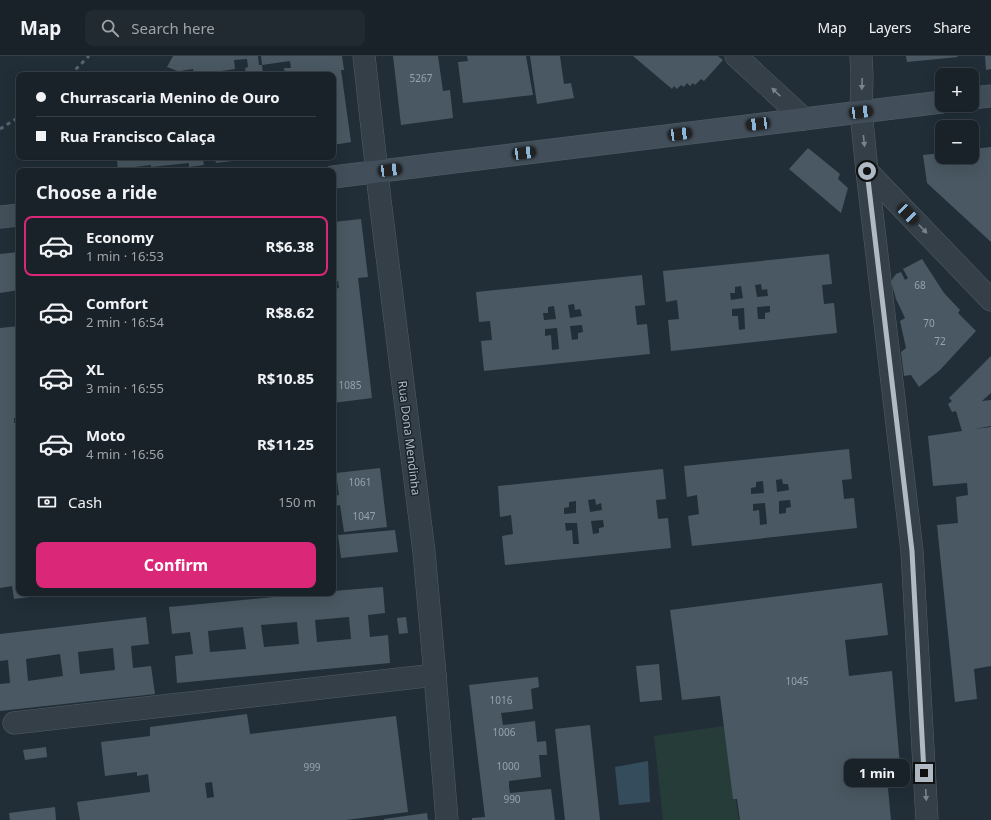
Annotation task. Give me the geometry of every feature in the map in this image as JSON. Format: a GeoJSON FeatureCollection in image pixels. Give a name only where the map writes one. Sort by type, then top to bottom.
{"type":"FeatureCollection","features":[{"type":"Feature","properties":{"kind":"main road"},"geometry":{"type":"LineString","coordinates":[[979,97],[991,96]]}},
{"type":"Feature","properties":{"kind":"main road"},"geometry":{"type":"LineString","coordinates":[[336,177],[935,103]]}},
{"type":"Feature","properties":{"kind":"main road"},"geometry":{"type":"LineString","coordinates":[[0,217],[16,215]]}},
{"type":"Feature","properties":{"kind":"street","name":"Rua Dona Mendinha"},"geometry":{"type":"LineString","coordinates":[[364,56],[424,552],[447,820]]}},
{"type":"Feature","properties":{"kind":"street"},"geometry":{"type":"LineString","coordinates":[[736,56],[804,119]]}},
{"type":"Feature","properties":{"kind":"street"},"geometry":{"type":"LineString","coordinates":[[861,56],[861,112],[867,171],[912,551],[927,820]]}},
{"type":"Feature","properties":{"kind":"street"},"geometry":{"type":"LineString","coordinates":[[867,171],[991,300]]}},
{"type":"Feature","properties":{"kind":"street"},"geometry":{"type":"LineString","coordinates":[[14,724],[435,675]]}},
{"type":"Feature","properties":{"kind":"green space"},"geometry":{"type":"Polygon","coordinates":[[[724,726],[739,820],[663,820],[654,736],[724,726]]]}},
{"type":"Feature","properties":{"kind":"water"},"geometry":{"type":"Polygon","coordinates":[[[648,761],[650,802],[619,805],[615,767],[648,761]]]}},
{"type":"Feature","properties":{"kind":"building"},"geometry":{"type":"Polygon","coordinates":[[[173,56],[258,56],[259,65],[262,65],[263,72],[246,72],[245,68],[248,67],[247,59],[234,60],[235,69],[214,72],[194,72],[193,69],[180,72],[167,67],[173,56]]]}},
{"type":"Feature","properties":{"kind":"building"},"geometry":{"type":"Polygon","coordinates":[[[261,56],[342,56],[344,70],[341,70],[351,142],[336,144],[336,72],[285,72],[284,68],[291,68],[290,61],[262,65],[261,56]]]}},
{"type":"Feature","properties":{"kind":"building"},"geometry":{"type":"Polygon","coordinates":[[[393,56],[438,56],[443,91],[450,90],[453,118],[401,125],[393,56]]]}},
{"type":"Feature","properties":{"kind":"building"},"geometry":{"type":"Polygon","coordinates":[[[467,56],[526,56],[533,95],[463,103],[458,62],[468,61],[467,56]]]}},
{"type":"Feature","properties":{"kind":"building"},"geometry":{"type":"Polygon","coordinates":[[[530,56],[560,56],[564,84],[571,83],[574,98],[537,104],[530,56]]]}},
{"type":"Feature","properties":{"kind":"building"},"geometry":{"type":"Polygon","coordinates":[[[633,56],[718,56],[723,60],[704,81],[701,79],[695,85],[693,83],[690,86],[687,83],[684,87],[681,85],[677,89],[674,86],[672,89],[633,56]]]}},
{"type":"Feature","properties":{"kind":"building"},"geometry":{"type":"Polygon","coordinates":[[[906,56],[957,56],[958,57],[907,62],[906,56]]]}},
{"type":"Feature","properties":{"kind":"building"},"geometry":{"type":"Polygon","coordinates":[[[985,56],[991,56],[991,69],[986,70],[985,56]]]}},
{"type":"Feature","properties":{"kind":"building"},"geometry":{"type":"Polygon","coordinates":[[[991,147],[991,242],[927,183],[923,155],[935,154],[935,164],[979,164],[979,148],[991,147]]]}},
{"type":"Feature","properties":{"kind":"building"},"geometry":{"type":"Polygon","coordinates":[[[808,148],[840,174],[838,179],[848,188],[841,213],[789,169],[808,148]]]}},
{"type":"Feature","properties":{"kind":"building"},"geometry":{"type":"Polygon","coordinates":[[[203,160],[204,165],[189,167],[189,163],[151,167],[151,165],[118,168],[117,161],[203,160]]]}},
{"type":"Feature","properties":{"kind":"building"},"geometry":{"type":"Polygon","coordinates":[[[215,160],[232,161],[216,163],[215,160]]]}},
{"type":"Feature","properties":{"kind":"building"},"geometry":{"type":"Polygon","coordinates":[[[361,219],[368,277],[358,278],[372,398],[336,403],[336,288],[339,288],[338,281],[336,281],[336,222],[361,219]]]}},
{"type":"Feature","properties":{"kind":"building"},"geometry":{"type":"Polygon","coordinates":[[[16,252],[16,290],[0,293],[0,254],[16,252]]]}},
{"type":"Feature","properties":{"kind":"building"},"geometry":{"type":"Polygon","coordinates":[[[829,254],[832,284],[822,285],[824,304],[834,303],[837,333],[671,351],[668,320],[679,319],[677,300],[666,302],[663,271],[829,254]],[[761,284],[755,285],[757,297],[768,296],[767,289],[762,290],[761,284]],[[741,286],[735,287],[735,293],[730,293],[731,300],[743,298],[741,286]],[[770,306],[757,307],[758,319],[765,319],[765,313],[770,312],[770,306]],[[744,308],[732,309],[732,316],[738,316],[739,330],[745,329],[744,308]]]}},
{"type":"Feature","properties":{"kind":"building"},"geometry":{"type":"Polygon","coordinates":[[[922,259],[944,293],[960,310],[958,313],[976,331],[940,370],[919,387],[911,375],[904,376],[901,352],[906,348],[900,321],[905,318],[896,299],[891,281],[896,274],[901,272],[905,280],[908,278],[903,269],[922,259]]]}},
{"type":"Feature","properties":{"kind":"building"},"geometry":{"type":"Polygon","coordinates":[[[642,275],[645,305],[635,306],[637,325],[647,324],[650,354],[484,371],[481,341],[492,340],[490,321],[479,322],[476,292],[642,275]],[[574,304],[568,305],[570,318],[582,316],[580,309],[575,310],[574,304]],[[554,306],[548,307],[548,313],[543,313],[544,320],[556,319],[554,306]],[[582,325],[570,326],[572,340],[578,339],[578,333],[583,332],[582,325]],[[557,328],[545,329],[545,336],[551,335],[552,350],[559,349],[557,328]]]}},
{"type":"Feature","properties":{"kind":"building"},"geometry":{"type":"Polygon","coordinates":[[[16,326],[16,418],[14,418],[14,423],[16,423],[16,596],[38,596],[14,599],[12,586],[0,588],[0,328],[16,326]]]}},
{"type":"Feature","properties":{"kind":"building"},"geometry":{"type":"Polygon","coordinates":[[[991,356],[991,393],[982,401],[991,400],[991,426],[974,429],[991,427],[991,666],[974,669],[977,699],[955,702],[937,525],[958,523],[956,497],[968,495],[967,483],[933,486],[928,436],[962,431],[956,411],[952,412],[948,404],[952,401],[949,398],[991,356]]]}},
{"type":"Feature","properties":{"kind":"building"},"geometry":{"type":"Polygon","coordinates":[[[849,449],[852,479],[842,480],[844,499],[854,498],[857,528],[692,546],[688,516],[699,514],[697,495],[687,497],[684,466],[849,449]],[[782,479],[776,480],[777,492],[789,490],[788,484],[783,484],[782,479]],[[763,481],[756,482],[756,487],[751,488],[751,494],[764,493],[763,481]],[[790,500],[779,501],[779,514],[786,513],[786,508],[791,507],[790,500]],[[765,503],[753,504],[753,511],[759,510],[760,525],[767,524],[765,503]]]}},
{"type":"Feature","properties":{"kind":"building"},"geometry":{"type":"Polygon","coordinates":[[[380,468],[387,527],[344,532],[340,505],[336,506],[336,496],[339,495],[336,473],[380,468]]]}},
{"type":"Feature","properties":{"kind":"building"},"geometry":{"type":"Polygon","coordinates":[[[663,469],[666,499],[656,500],[658,519],[668,518],[671,548],[505,565],[502,536],[513,534],[511,515],[500,517],[498,486],[663,469]],[[595,499],[588,500],[590,512],[602,510],[601,503],[596,505],[595,499]],[[576,501],[569,502],[569,507],[564,508],[564,514],[576,513],[576,501]],[[603,520],[591,521],[593,534],[599,533],[599,528],[604,527],[603,520]],[[565,523],[566,531],[572,530],[573,544],[579,544],[577,523],[565,523]]]}},
{"type":"Feature","properties":{"kind":"building"},"geometry":{"type":"Polygon","coordinates":[[[395,530],[398,552],[341,558],[338,535],[395,530]]]}},
{"type":"Feature","properties":{"kind":"building"},"geometry":{"type":"Polygon","coordinates":[[[882,583],[888,635],[845,640],[849,676],[892,671],[900,766],[886,768],[891,820],[740,820],[737,799],[733,799],[720,696],[682,700],[670,610],[882,583]]]}},
{"type":"Feature","properties":{"kind":"building"},"geometry":{"type":"Polygon","coordinates":[[[383,587],[385,613],[368,615],[370,637],[388,635],[390,663],[177,683],[175,656],[193,654],[190,632],[172,634],[169,607],[284,596],[336,596],[336,591],[383,587]],[[349,617],[315,620],[317,642],[351,639],[349,617]],[[297,622],[261,625],[264,647],[299,644],[297,622]],[[243,627],[208,631],[210,652],[246,649],[243,627]]]}},
{"type":"Feature","properties":{"kind":"building"},"geometry":{"type":"Polygon","coordinates":[[[146,617],[149,644],[131,646],[133,668],[151,666],[155,694],[0,711],[0,684],[10,683],[8,660],[0,661],[0,634],[146,617]],[[113,648],[78,652],[80,674],[115,670],[113,648]],[[60,654],[26,659],[28,681],[63,676],[60,654]]]}},
{"type":"Feature","properties":{"kind":"building"},"geometry":{"type":"Polygon","coordinates":[[[406,617],[408,633],[399,634],[397,618],[406,617]]]}},
{"type":"Feature","properties":{"kind":"building"},"geometry":{"type":"Polygon","coordinates":[[[659,664],[662,700],[640,702],[636,666],[659,664]]]}},
{"type":"Feature","properties":{"kind":"building"},"geometry":{"type":"Polygon","coordinates":[[[538,677],[539,687],[531,689],[533,709],[501,713],[503,725],[535,721],[537,742],[546,741],[547,755],[539,755],[541,777],[509,781],[509,787],[510,793],[551,789],[555,820],[472,820],[472,818],[485,817],[469,685],[538,677]]]}},
{"type":"Feature","properties":{"kind":"building"},"geometry":{"type":"Polygon","coordinates":[[[247,714],[250,734],[396,716],[408,812],[346,820],[80,820],[77,802],[150,792],[148,774],[137,776],[137,772],[105,776],[101,742],[150,736],[150,727],[247,714]],[[212,782],[205,783],[207,798],[214,797],[212,782]]]}},
{"type":"Feature","properties":{"kind":"building"},"geometry":{"type":"Polygon","coordinates":[[[590,725],[600,820],[565,820],[555,729],[590,725]]]}},
{"type":"Feature","properties":{"kind":"building"},"geometry":{"type":"Polygon","coordinates":[[[46,747],[47,757],[25,760],[23,750],[46,747]]]}},
{"type":"Feature","properties":{"kind":"building"},"geometry":{"type":"Polygon","coordinates":[[[55,807],[56,820],[10,820],[9,813],[55,807]]]}},
{"type":"Feature","properties":{"kind":"building"},"geometry":{"type":"Polygon","coordinates":[[[427,813],[428,820],[384,820],[384,819],[427,813]]]}},
{"type":"Feature","properties":{"kind":"railway"},"geometry":{"type":"LineString","coordinates":[[73,72],[89,56]]}},
{"type":"Feature","properties":{"kind":"railway"},"geometry":{"type":"LineString","coordinates":[[0,129],[16,119]]}},
{"type":"Feature","properties":{"kind":"route"},"geometry":{"type":"LineString","coordinates":[[867,171],[912,551],[924,773]]}}]}
